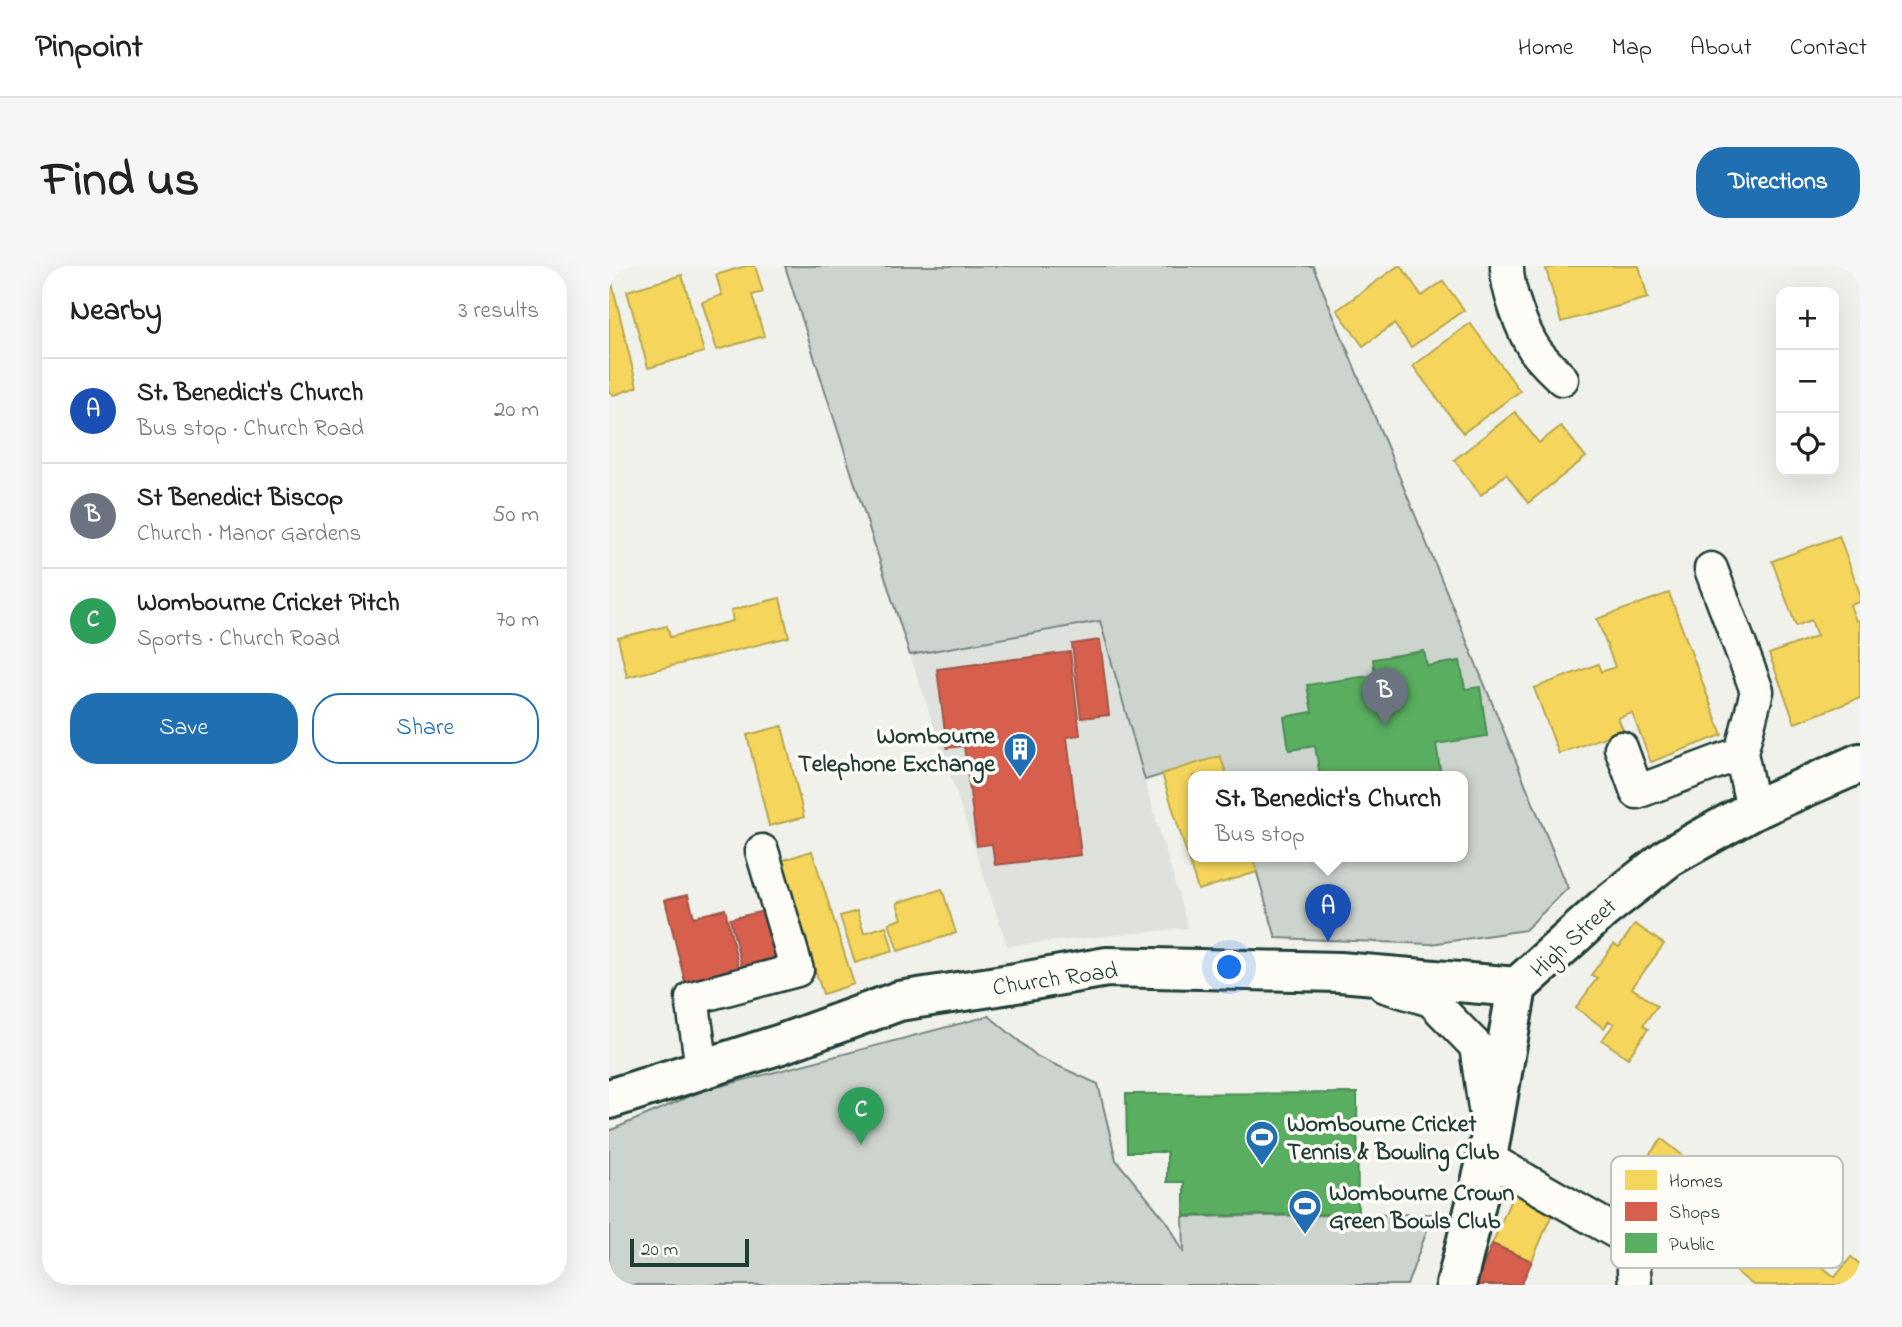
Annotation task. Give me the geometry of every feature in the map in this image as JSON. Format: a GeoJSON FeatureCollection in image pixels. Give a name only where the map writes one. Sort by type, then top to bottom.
{"type":"FeatureCollection","features":[{"type":"Feature","properties":{"kind":"street"},"geometry":{"type":"LineString","coordinates":[[1507,266],[1518,315],[1535,350],[1562,379]]}},
{"type":"Feature","properties":{"kind":"street"},"geometry":{"type":"LineString","coordinates":[[1711,569],[1757,691],[1741,753],[1753,810]]}},
{"type":"Feature","properties":{"kind":"street"},"geometry":{"type":"LineString","coordinates":[[1621,748],[1637,792],[1741,753]]}},
{"type":"Feature","properties":{"kind":"street","name":"High Street"},"geometry":{"type":"LineString","coordinates":[[1456,1285],[1489,1150],[1517,987],[1603,909],[1669,857],[1753,810],[1860,763]]}},
{"type":"Feature","properties":{"kind":"street"},"geometry":{"type":"LineString","coordinates":[[702,1068],[692,998],[797,970],[762,851]]}},
{"type":"Feature","properties":{"kind":"street","name":"Church Road"},"geometry":{"type":"LineString","coordinates":[[609,1099],[781,1044],[899,1001],[1107,967],[1340,972],[1517,987]]}},
{"type":"Feature","properties":{"kind":"street"},"geometry":{"type":"LineString","coordinates":[[1340,972],[1431,1000],[1476,1046],[1489,1150],[1611,1228]]}},
{"type":"Feature","properties":{"kind":"shaded area"},"geometry":{"type":"Polygon","coordinates":[[[785,266],[1313,266],[1568,888],[1525,930],[1431,944],[1276,938],[1254,862],[1468,862],[1468,771],[1225,771],[1220,757],[1145,780],[1100,621],[910,655],[785,266]]]}},
{"type":"Feature","properties":{"kind":"shaded area"},"geometry":{"type":"Polygon","coordinates":[[[1100,621],[1188,928],[1007,946],[910,655],[1100,621]]]}},
{"type":"Feature","properties":{"kind":"shaded area"},"geometry":{"type":"Polygon","coordinates":[[[989,1016],[1038,1057],[1098,1084],[1116,1160],[1168,1223],[1184,1253],[1183,1217],[1433,1214],[1407,1285],[609,1285],[609,1131],[702,1091],[989,1016]]]}},
{"type":"Feature","properties":{"kind":"building: Homes"},"geometry":{"type":"Polygon","coordinates":[[[755,266],[763,292],[752,295],[764,336],[717,350],[702,302],[722,295],[716,275],[755,266]]]}},
{"type":"Feature","properties":{"kind":"building: Homes"},"geometry":{"type":"Polygon","coordinates":[[[1401,266],[1422,296],[1443,281],[1464,310],[1411,347],[1394,324],[1363,346],[1337,310],[1401,266]]]}},
{"type":"Feature","properties":{"kind":"building: Homes"},"geometry":{"type":"Polygon","coordinates":[[[1558,266],[1639,266],[1648,298],[1561,322],[1546,269],[1558,266]]]}},
{"type":"Feature","properties":{"kind":"building: Homes"},"geometry":{"type":"Polygon","coordinates":[[[682,275],[704,352],[648,368],[627,291],[682,275]]]}},
{"type":"Feature","properties":{"kind":"building: Homes"},"geometry":{"type":"Polygon","coordinates":[[[609,283],[612,283],[637,387],[614,395],[609,391],[609,283]]]}},
{"type":"Feature","properties":{"kind":"building: Homes"},"geometry":{"type":"Polygon","coordinates":[[[1470,323],[1520,391],[1463,433],[1413,366],[1470,323]]]}},
{"type":"Feature","properties":{"kind":"building: Homes"},"geometry":{"type":"Polygon","coordinates":[[[1515,412],[1539,443],[1561,426],[1586,457],[1528,503],[1506,474],[1481,495],[1454,460],[1515,412]]]}},
{"type":"Feature","properties":{"kind":"building: Homes"},"geometry":{"type":"Polygon","coordinates":[[[1839,536],[1860,594],[1860,602],[1850,605],[1856,621],[1860,620],[1860,698],[1795,723],[1769,654],[1817,636],[1811,620],[1796,626],[1772,561],[1839,536]]]}},
{"type":"Feature","properties":{"kind":"building: Homes"},"geometry":{"type":"Polygon","coordinates":[[[1669,593],[1722,735],[1651,762],[1632,713],[1618,718],[1623,730],[1559,754],[1534,688],[1598,664],[1601,672],[1615,667],[1597,619],[1669,593]]]}},
{"type":"Feature","properties":{"kind":"building: Homes"},"geometry":{"type":"Polygon","coordinates":[[[780,598],[789,637],[627,677],[618,638],[667,626],[670,637],[733,621],[731,610],[780,598]]]}},
{"type":"Feature","properties":{"kind":"building: Homes"},"geometry":{"type":"Polygon","coordinates":[[[782,726],[804,817],[769,826],[747,735],[782,726]]]}},
{"type":"Feature","properties":{"kind":"building: Homes"},"geometry":{"type":"Polygon","coordinates":[[[1220,756],[1225,771],[1188,771],[1188,858],[1162,774],[1220,756]]]}},
{"type":"Feature","properties":{"kind":"building: Homes"},"geometry":{"type":"Polygon","coordinates":[[[812,851],[854,984],[823,994],[780,861],[812,851]]]}},
{"type":"Feature","properties":{"kind":"building: Homes"},"geometry":{"type":"Polygon","coordinates":[[[1189,862],[1254,862],[1257,872],[1198,890],[1189,862]]]}},
{"type":"Feature","properties":{"kind":"building: Homes"},"geometry":{"type":"Polygon","coordinates":[[[942,889],[956,933],[898,951],[889,923],[902,919],[897,903],[942,889]]]}},
{"type":"Feature","properties":{"kind":"building: Homes"},"geometry":{"type":"Polygon","coordinates":[[[857,911],[864,933],[886,926],[893,951],[855,963],[840,916],[857,911]]]}},
{"type":"Feature","properties":{"kind":"building: Homes"},"geometry":{"type":"Polygon","coordinates":[[[1635,924],[1664,944],[1632,988],[1657,1006],[1643,1025],[1648,1029],[1628,1058],[1602,1040],[1614,1024],[1609,1021],[1604,1028],[1576,1008],[1597,978],[1591,975],[1614,944],[1619,947],[1635,924]]]}},
{"type":"Feature","properties":{"kind":"building: Homes"},"geometry":{"type":"Polygon","coordinates":[[[1662,1139],[1683,1156],[1648,1156],[1662,1139]]]}},
{"type":"Feature","properties":{"kind":"building: Homes"},"geometry":{"type":"Polygon","coordinates":[[[1517,1185],[1557,1202],[1532,1261],[1492,1244],[1517,1185]]]}},
{"type":"Feature","properties":{"kind":"building: Homes"},"geometry":{"type":"Polygon","coordinates":[[[1851,1257],[1860,1264],[1860,1285],[1753,1285],[1732,1268],[1824,1268],[1835,1277],[1851,1257]]]}},
{"type":"Feature","properties":{"kind":"building: Shops"},"geometry":{"type":"Polygon","coordinates":[[[1100,640],[1109,715],[1081,718],[1072,644],[1100,640]]]}},
{"type":"Feature","properties":{"kind":"building: Shops","name":"Wombourne Telephone Exchange"},"geometry":{"type":"Polygon","coordinates":[[[1070,652],[1080,735],[1067,737],[1081,855],[995,865],[992,844],[977,846],[964,746],[947,748],[937,669],[1070,652]]]}},
{"type":"Feature","properties":{"kind":"building: Shops"},"geometry":{"type":"Polygon","coordinates":[[[688,895],[694,917],[725,909],[739,969],[685,982],[665,900],[688,895]]]}},
{"type":"Feature","properties":{"kind":"building: Shops"},"geometry":{"type":"Polygon","coordinates":[[[772,909],[786,961],[743,972],[730,919],[772,909]]]}},
{"type":"Feature","properties":{"kind":"building: Shops"},"geometry":{"type":"Polygon","coordinates":[[[1492,1244],[1532,1261],[1521,1285],[1475,1285],[1492,1244]]]}},
{"type":"Feature","properties":{"kind":"building: Public"},"geometry":{"type":"Polygon","coordinates":[[[1424,651],[1427,666],[1460,661],[1465,689],[1480,687],[1487,736],[1436,744],[1440,771],[1319,771],[1315,746],[1289,750],[1284,717],[1312,712],[1307,685],[1375,675],[1373,659],[1424,651]]]}},
{"type":"Feature","properties":{"kind":"building: Public","name":"Wombourne Cricket Tennis & Bowling Club"},"geometry":{"type":"Polygon","coordinates":[[[1357,1093],[1358,1214],[1184,1216],[1184,1182],[1167,1182],[1167,1152],[1127,1152],[1126,1094],[1357,1093]]]}},
{"type":"Feature","properties":{"kind":"place","name":"St Benedict Biscop"},"geometry":{"type":"Point","coordinates":[1385,726]}},
{"type":"Feature","properties":{"kind":"place","name":"Wombourne Telephone Exchange"},"geometry":{"type":"Point","coordinates":[1020,779]}},
{"type":"Feature","properties":{"kind":"place","name":"St. Benedict's Church"},"geometry":{"type":"Point","coordinates":[1328,942]}},
{"type":"Feature","properties":{"kind":"place","name":"Wombourne Cricket Pitch"},"geometry":{"type":"Point","coordinates":[861,1145]}},
{"type":"Feature","properties":{"kind":"place","name":"Wombourne Cricket Tennis & Bowling Club"},"geometry":{"type":"Point","coordinates":[1262,1167]}},
{"type":"Feature","properties":{"kind":"place","name":"Wombourne Crown Green Bowls Club"},"geometry":{"type":"Point","coordinates":[1305,1236]}}]}
